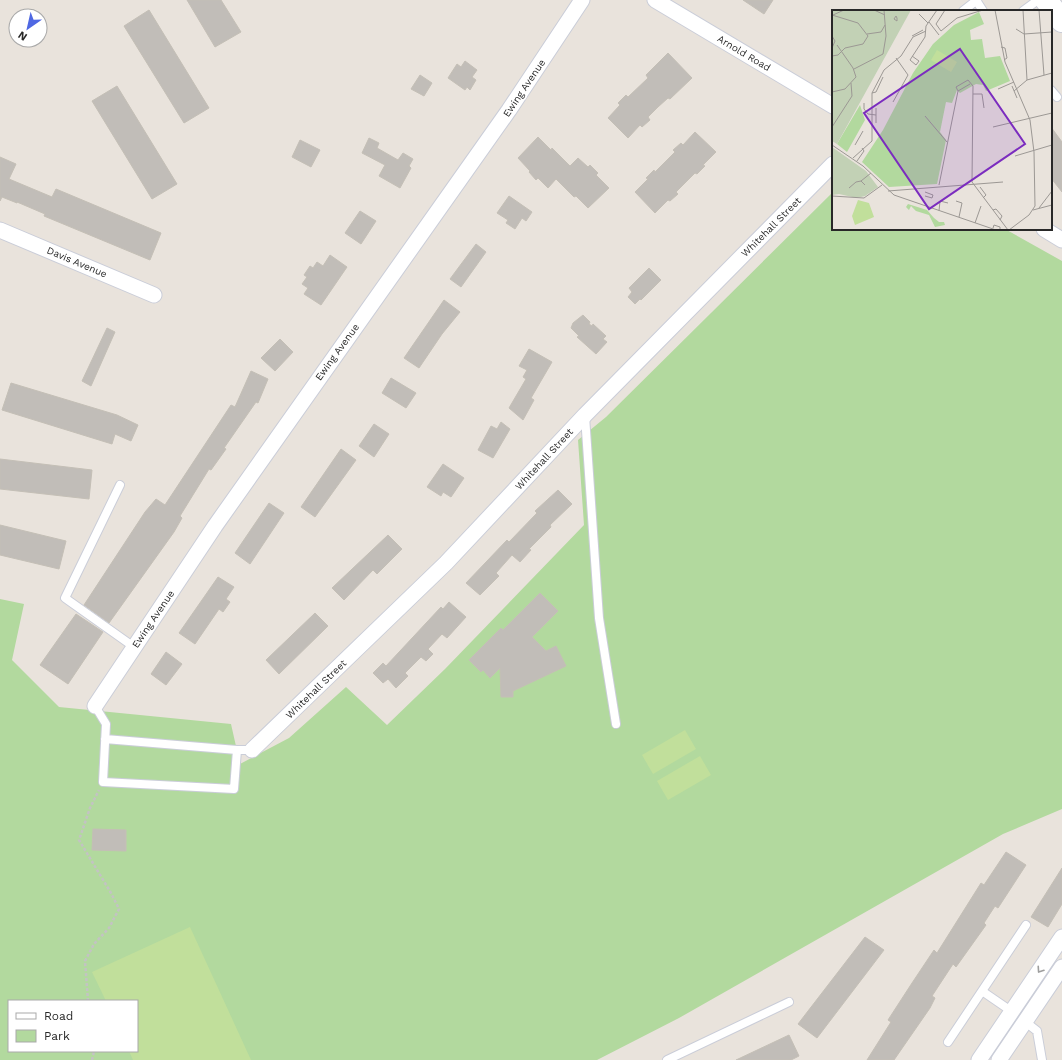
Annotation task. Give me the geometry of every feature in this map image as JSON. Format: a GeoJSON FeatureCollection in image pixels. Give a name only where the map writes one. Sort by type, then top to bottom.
{"type":"FeatureCollection","features":[{"type":"Feature","properties":{"kind":"main road"},"geometry":{"type":"LineString","coordinates":[[1046,0],[1062,21]]}},
{"type":"Feature","properties":{"kind":"street","name":"Ewing Avenue"},"geometry":{"type":"LineString","coordinates":[[95,706],[215,526],[301,402],[416,243],[518,98],[582,0]]}},
{"type":"Feature","properties":{"kind":"street","name":"Arnold Road"},"geometry":{"type":"LineString","coordinates":[[655,0],[832,105]]}},
{"type":"Feature","properties":{"kind":"street","name":"Whitehall Street"},"geometry":{"type":"LineString","coordinates":[[252,750],[446,563],[585,415],[832,165]]}},
{"type":"Feature","properties":{"kind":"street","name":"Davis Avenue"},"geometry":{"type":"LineString","coordinates":[[0,230],[154,295]]}},
{"type":"Feature","properties":{"kind":"street"},"geometry":{"type":"LineString","coordinates":[[1046,230],[1062,240]]}},
{"type":"Feature","properties":{"kind":"street"},"geometry":{"type":"LineString","coordinates":[[979,1060],[1062,937]]}},
{"type":"Feature","properties":{"kind":"street"},"geometry":{"type":"LineString","coordinates":[[999,1060],[1062,967]]}},
{"type":"Feature","properties":{"kind":"lane"},"geometry":{"type":"LineString","coordinates":[[964,10],[976,0],[982,10]]}},
{"type":"Feature","properties":{"kind":"lane"},"geometry":{"type":"LineString","coordinates":[[1024,10],[1038,0]]}},
{"type":"Feature","properties":{"kind":"lane"},"geometry":{"type":"LineString","coordinates":[[1052,91],[1057,97]]}},
{"type":"Feature","properties":{"kind":"lane"},"geometry":{"type":"LineString","coordinates":[[585,415],[599,618],[616,724]]}},
{"type":"Feature","properties":{"kind":"lane"},"geometry":{"type":"LineString","coordinates":[[120,486],[65,598],[134,647]]}},
{"type":"Feature","properties":{"kind":"lane"},"geometry":{"type":"LineString","coordinates":[[95,706],[106,724],[103,782],[234,789],[236,750]]}},
{"type":"Feature","properties":{"kind":"lane"},"geometry":{"type":"LineString","coordinates":[[105,739],[252,750]]}},
{"type":"Feature","properties":{"kind":"lane"},"geometry":{"type":"LineString","coordinates":[[948,1042],[1026,925]]}},
{"type":"Feature","properties":{"kind":"lane"},"geometry":{"type":"LineString","coordinates":[[982,991],[1012,1011],[1037,1031],[1042,1060]]}},
{"type":"Feature","properties":{"kind":"lane"},"geometry":{"type":"LineString","coordinates":[[667,1060],[789,1002]]}},
{"type":"Feature","properties":{"kind":"path"},"geometry":{"type":"LineString","coordinates":[[88,1000],[84,961],[94,944],[109,928],[119,909],[112,892],[79,840],[90,808],[103,782]]}},
{"type":"Feature","properties":{"kind":"green space"},"geometry":{"type":"Polygon","coordinates":[[[832,193],[832,230],[1007,230],[1062,261],[1062,809],[1003,834],[679,1018],[597,1060],[0,1060],[0,599],[24,604],[12,660],[59,707],[231,724],[240,764],[289,738],[346,687],[387,725],[445,669],[584,525],[578,440],[606,417],[832,193]]]}},
{"type":"Feature","properties":{"kind":"green space"},"geometry":{"type":"Polygon","coordinates":[[[685,730],[696,749],[653,774],[642,755],[685,730]]]}},
{"type":"Feature","properties":{"kind":"green space"},"geometry":{"type":"Polygon","coordinates":[[[700,756],[711,775],[668,800],[657,781],[700,756]]]}},
{"type":"Feature","properties":{"kind":"green space"},"geometry":{"type":"Polygon","coordinates":[[[190,927],[251,1060],[133,1060],[129,1052],[138,1052],[138,1000],[106,1000],[92,972],[190,927]]]}},
{"type":"Feature","properties":{"kind":"building"},"geometry":{"type":"Polygon","coordinates":[[[187,0],[221,0],[241,32],[215,47],[187,0]]]}},
{"type":"Feature","properties":{"kind":"building"},"geometry":{"type":"Polygon","coordinates":[[[743,0],[773,0],[764,14],[743,0]]]}},
{"type":"Feature","properties":{"kind":"building"},"geometry":{"type":"Polygon","coordinates":[[[149,10],[209,108],[184,123],[124,26],[149,10]]]}},
{"type":"Feature","properties":{"kind":"building"},"geometry":{"type":"Polygon","coordinates":[[[668,53],[692,78],[670,99],[668,98],[658,107],[648,117],[650,120],[642,127],[640,125],[628,138],[608,118],[620,105],[618,103],[626,95],[628,97],[648,78],[646,75],[668,53]]]}},
{"type":"Feature","properties":{"kind":"building"},"geometry":{"type":"Polygon","coordinates":[[[465,61],[477,70],[472,77],[476,80],[470,90],[467,87],[465,90],[448,78],[457,64],[461,67],[465,61]]]}},
{"type":"Feature","properties":{"kind":"building"},"geometry":{"type":"Polygon","coordinates":[[[420,75],[432,83],[424,96],[411,89],[420,75]]]}},
{"type":"Feature","properties":{"kind":"building"},"geometry":{"type":"Polygon","coordinates":[[[117,86],[177,184],[152,199],[92,101],[117,86]]]}},
{"type":"Feature","properties":{"kind":"building"},"geometry":{"type":"Polygon","coordinates":[[[1052,128],[1062,142],[1062,192],[1052,179],[1052,128]]]}},
{"type":"Feature","properties":{"kind":"building"},"geometry":{"type":"Polygon","coordinates":[[[695,132],[716,152],[703,165],[705,166],[697,174],[695,173],[676,192],[678,194],[670,201],[668,200],[655,213],[635,192],[648,179],[646,178],[654,170],[655,172],[675,152],[673,150],[681,143],[683,145],[695,132]]]}},
{"type":"Feature","properties":{"kind":"building"},"geometry":{"type":"Polygon","coordinates":[[[538,137],[551,150],[552,148],[570,166],[578,158],[588,167],[590,165],[598,173],[596,175],[609,188],[588,208],[576,196],[574,197],[556,179],[548,188],[538,178],[536,180],[518,158],[538,137]]]}},
{"type":"Feature","properties":{"kind":"building"},"geometry":{"type":"Polygon","coordinates":[[[369,138],[379,143],[377,148],[398,160],[403,153],[413,159],[409,166],[411,168],[400,188],[379,176],[385,165],[362,153],[369,138]]]}},
{"type":"Feature","properties":{"kind":"building"},"geometry":{"type":"Polygon","coordinates":[[[300,140],[320,150],[311,167],[292,157],[300,140]]]}},
{"type":"Feature","properties":{"kind":"building"},"geometry":{"type":"Polygon","coordinates":[[[0,157],[16,164],[9,179],[52,197],[56,189],[161,233],[150,260],[44,216],[45,214],[17,202],[2,197],[0,201],[0,157]]]}},
{"type":"Feature","properties":{"kind":"building"},"geometry":{"type":"Polygon","coordinates":[[[509,196],[532,212],[526,221],[522,218],[515,229],[506,223],[508,220],[497,213],[509,196]]]}},
{"type":"Feature","properties":{"kind":"building"},"geometry":{"type":"Polygon","coordinates":[[[360,211],[376,221],[361,244],[345,233],[360,211]]]}},
{"type":"Feature","properties":{"kind":"building"},"geometry":{"type":"Polygon","coordinates":[[[476,244],[486,252],[461,287],[450,279],[476,244]]]}},
{"type":"Feature","properties":{"kind":"building"},"geometry":{"type":"Polygon","coordinates":[[[330,255],[347,267],[321,305],[304,294],[308,288],[302,284],[307,277],[304,275],[310,266],[313,268],[317,262],[323,266],[330,255]]]}},
{"type":"Feature","properties":{"kind":"building"},"geometry":{"type":"Polygon","coordinates":[[[649,268],[661,280],[635,304],[628,297],[632,292],[629,288],[649,268]]]}},
{"type":"Feature","properties":{"kind":"building"},"geometry":{"type":"Polygon","coordinates":[[[444,300],[460,312],[442,334],[419,368],[404,358],[444,300]]]}},
{"type":"Feature","properties":{"kind":"building"},"geometry":{"type":"Polygon","coordinates":[[[583,315],[590,322],[589,324],[592,326],[593,324],[606,336],[603,339],[607,342],[596,354],[577,337],[579,336],[571,328],[573,323],[583,315]]]}},
{"type":"Feature","properties":{"kind":"building"},"geometry":{"type":"Polygon","coordinates":[[[107,328],[115,332],[91,386],[82,381],[107,328]]]}},
{"type":"Feature","properties":{"kind":"building"},"geometry":{"type":"Polygon","coordinates":[[[280,339],[293,352],[275,371],[261,358],[280,339]]]}},
{"type":"Feature","properties":{"kind":"building"},"geometry":{"type":"Polygon","coordinates":[[[529,349],[552,362],[531,398],[534,400],[523,420],[509,408],[526,379],[523,377],[527,370],[519,366],[529,349]]]}},
{"type":"Feature","properties":{"kind":"building"},"geometry":{"type":"Polygon","coordinates":[[[251,371],[268,379],[258,403],[256,402],[224,448],[226,449],[211,470],[209,469],[180,516],[182,518],[174,532],[109,623],[84,605],[145,512],[156,499],[165,505],[231,405],[235,407],[251,371]]]}},
{"type":"Feature","properties":{"kind":"building"},"geometry":{"type":"Polygon","coordinates":[[[391,378],[416,393],[406,408],[382,393],[391,378]]]}},
{"type":"Feature","properties":{"kind":"building"},"geometry":{"type":"Polygon","coordinates":[[[11,383],[117,415],[138,425],[131,441],[115,434],[112,444],[2,410],[11,383]]]}},
{"type":"Feature","properties":{"kind":"building"},"geometry":{"type":"Polygon","coordinates":[[[501,422],[510,429],[493,458],[478,450],[491,426],[497,429],[501,422]]]}},
{"type":"Feature","properties":{"kind":"building"},"geometry":{"type":"Polygon","coordinates":[[[374,424],[389,434],[374,457],[359,446],[374,424]]]}},
{"type":"Feature","properties":{"kind":"building"},"geometry":{"type":"Polygon","coordinates":[[[341,449],[356,460],[315,517],[301,507],[341,449]]]}},
{"type":"Feature","properties":{"kind":"building"},"geometry":{"type":"Polygon","coordinates":[[[0,459],[92,470],[89,499],[0,489],[0,459]]]}},
{"type":"Feature","properties":{"kind":"building"},"geometry":{"type":"Polygon","coordinates":[[[443,464],[464,478],[451,497],[443,492],[441,496],[427,487],[443,464]]]}},
{"type":"Feature","properties":{"kind":"building"},"geometry":{"type":"Polygon","coordinates":[[[558,490],[572,504],[550,525],[551,527],[529,549],[531,550],[520,562],[512,555],[496,573],[499,576],[480,595],[466,583],[507,540],[509,542],[537,513],[535,511],[558,490]]]}},
{"type":"Feature","properties":{"kind":"building"},"geometry":{"type":"Polygon","coordinates":[[[269,503],[284,513],[250,564],[235,553],[269,503]]]}},
{"type":"Feature","properties":{"kind":"building"},"geometry":{"type":"Polygon","coordinates":[[[0,525],[66,541],[59,569],[0,555],[0,525]]]}},
{"type":"Feature","properties":{"kind":"building"},"geometry":{"type":"Polygon","coordinates":[[[388,535],[402,549],[377,574],[373,570],[344,600],[332,588],[388,535]]]}},
{"type":"Feature","properties":{"kind":"building"},"geometry":{"type":"Polygon","coordinates":[[[218,577],[234,587],[226,599],[230,602],[223,612],[219,609],[195,644],[179,633],[218,577]]]}},
{"type":"Feature","properties":{"kind":"building"},"geometry":{"type":"Polygon","coordinates":[[[540,593],[558,611],[532,637],[546,651],[556,646],[566,666],[513,691],[513,697],[501,697],[500,668],[490,678],[483,670],[481,672],[469,660],[501,628],[503,630],[540,593]]]}},
{"type":"Feature","properties":{"kind":"building"},"geometry":{"type":"Polygon","coordinates":[[[449,602],[466,617],[447,638],[442,634],[428,649],[433,654],[426,661],[421,657],[405,673],[408,676],[396,688],[388,679],[383,683],[373,673],[383,663],[386,666],[441,607],[443,609],[449,602]]]}},
{"type":"Feature","properties":{"kind":"building"},"geometry":{"type":"Polygon","coordinates":[[[315,613],[328,626],[279,674],[266,660],[315,613]]]}},
{"type":"Feature","properties":{"kind":"building"},"geometry":{"type":"Polygon","coordinates":[[[76,614],[103,632],[68,684],[40,665],[76,614]]]}},
{"type":"Feature","properties":{"kind":"building"},"geometry":{"type":"Polygon","coordinates":[[[166,652],[182,664],[166,685],[151,674],[166,652]]]}},
{"type":"Feature","properties":{"kind":"building"},"geometry":{"type":"Polygon","coordinates":[[[93,829],[126,830],[126,851],[92,850],[93,829]]]}},
{"type":"Feature","properties":{"kind":"building"},"geometry":{"type":"Polygon","coordinates":[[[1006,852],[1026,865],[998,908],[995,906],[984,923],[986,925],[956,967],[953,964],[932,996],[935,998],[930,1008],[894,1060],[867,1060],[891,1022],[888,1020],[934,950],[937,953],[981,883],[984,885],[1006,852]]]}},
{"type":"Feature","properties":{"kind":"building"},"geometry":{"type":"Polygon","coordinates":[[[1062,868],[1062,904],[1048,927],[1031,917],[1062,868]]]}},
{"type":"Feature","properties":{"kind":"building"},"geometry":{"type":"Polygon","coordinates":[[[865,937],[884,950],[817,1038],[798,1024],[865,937]]]}},
{"type":"Feature","properties":{"kind":"building"},"geometry":{"type":"Polygon","coordinates":[[[789,1035],[799,1056],[791,1060],[736,1060],[789,1035]]]}}]}
